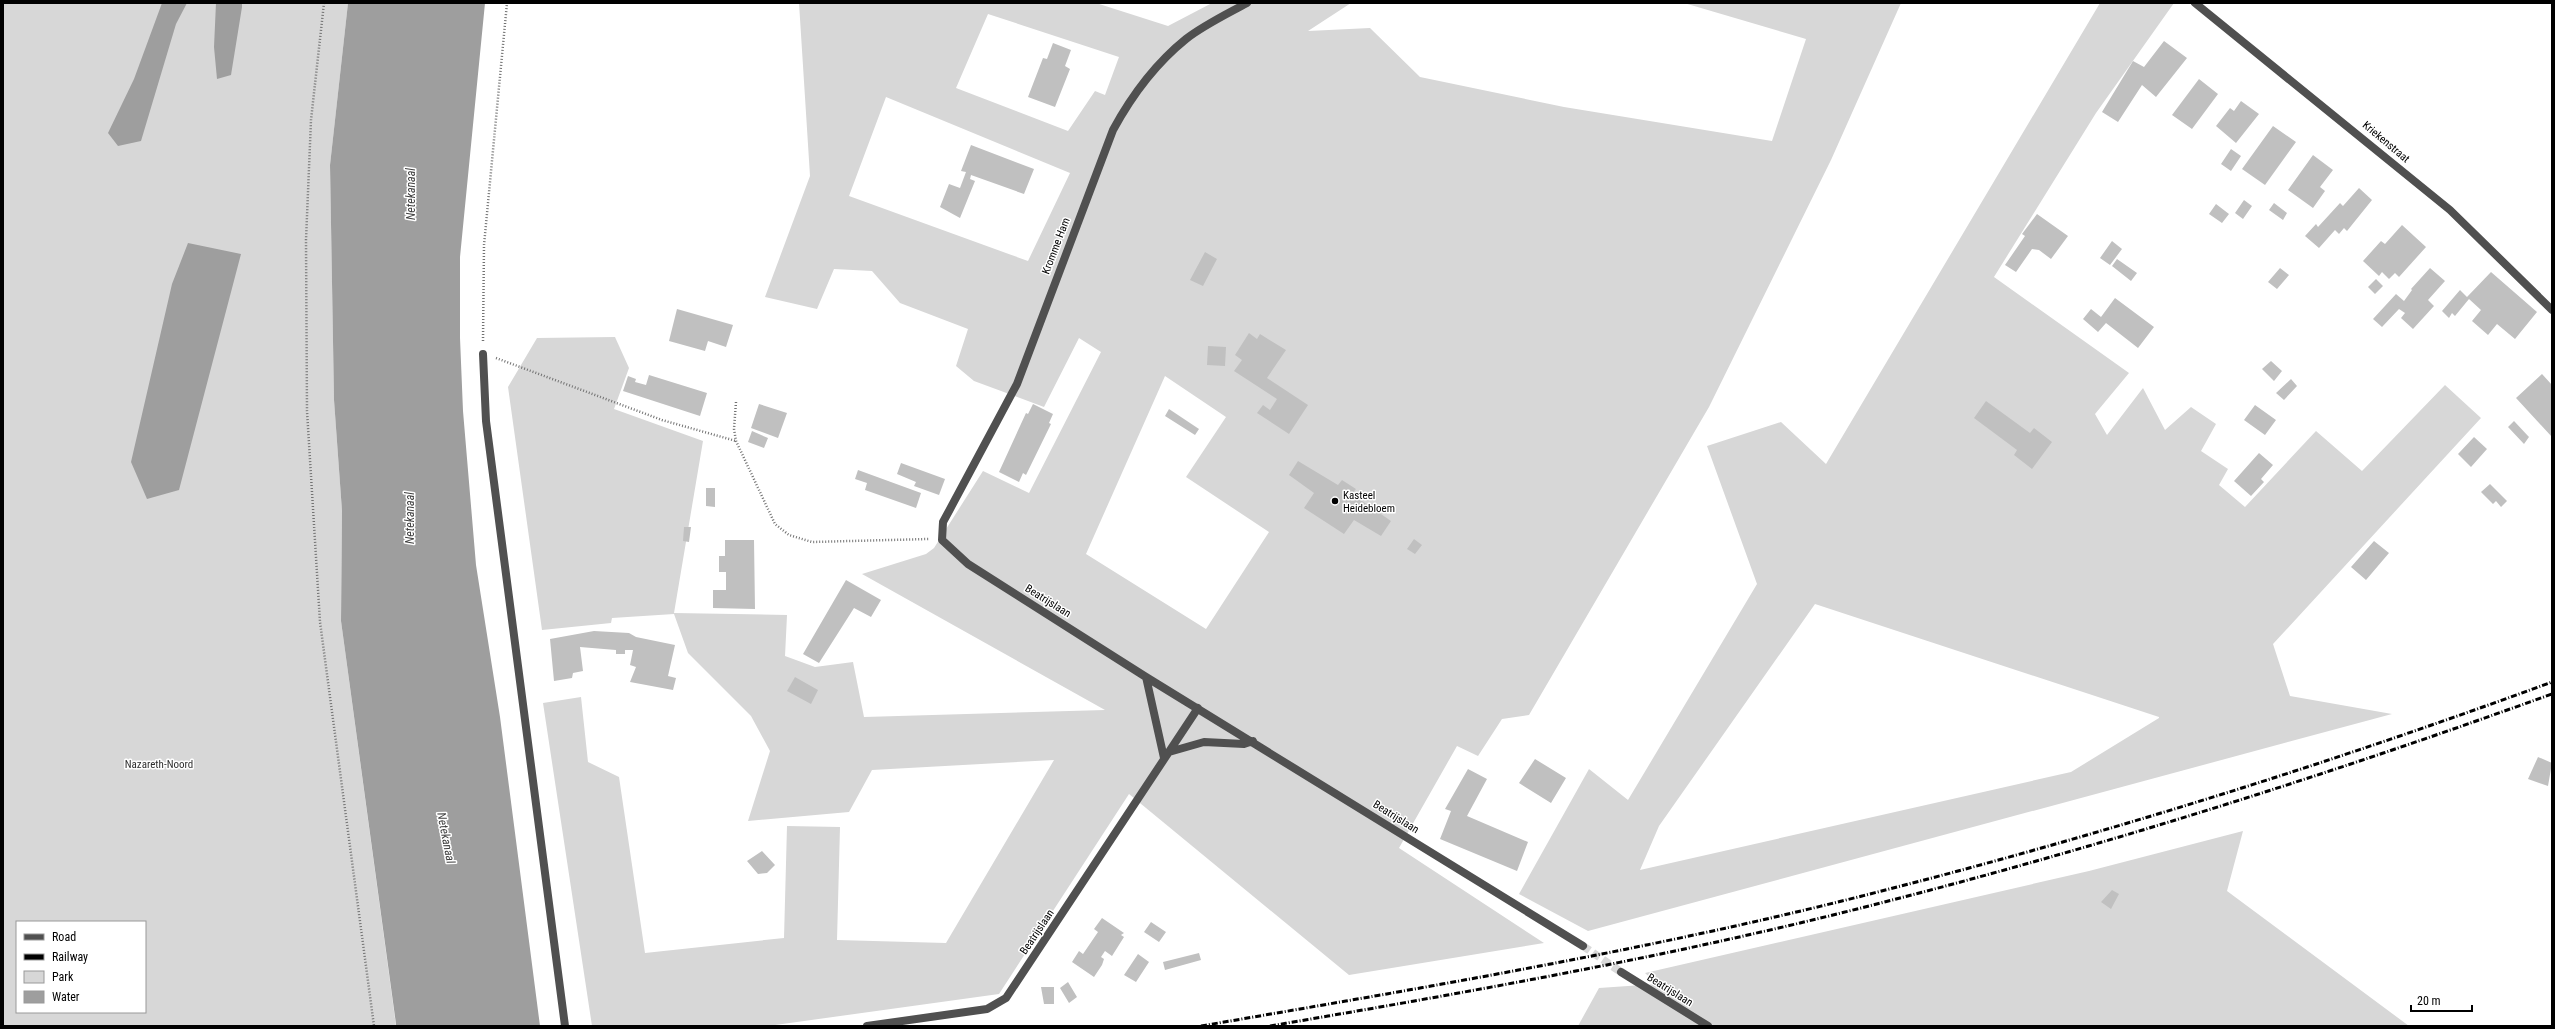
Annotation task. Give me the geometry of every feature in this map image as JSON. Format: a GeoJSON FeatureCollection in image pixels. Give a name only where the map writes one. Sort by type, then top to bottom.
{"type":"FeatureCollection","features":[{"type":"Feature","properties":{"kind":"street","name":"Kromme Ham"},"geometry":{"type":"LineString","coordinates":[[942,540],[943,522],[1017,384],[1113,130],[1131,99],[1159,65],[1187,39],[1247,3]]}},
{"type":"Feature","properties":{"kind":"street","name":"Kriekenstraat"},"geometry":{"type":"LineString","coordinates":[[2194,3],[2450,210],[2552,310]]}},
{"type":"Feature","properties":{"kind":"street"},"geometry":{"type":"LineString","coordinates":[[483,354],[486,421],[565,1026]]}},
{"type":"Feature","properties":{"kind":"street","name":"Beatrijslaan"},"geometry":{"type":"LineString","coordinates":[[942,540],[968,564],[1146,677],[1253,741],[1583,946]]}},
{"type":"Feature","properties":{"kind":"street"},"geometry":{"type":"LineString","coordinates":[[1146,677],[1166,755],[1189,745],[1204,742],[1244,744],[1253,741]]}},
{"type":"Feature","properties":{"kind":"street","name":"Beatrijslaan"},"geometry":{"type":"LineString","coordinates":[[867,1026],[987,1009],[1006,998],[1198,708]]}},
{"type":"Feature","properties":{"kind":"street","name":"Beatrijslaan"},"geometry":{"type":"LineString","coordinates":[[1621,972],[1708,1026]]}},
{"type":"Feature","properties":{"kind":"path"},"geometry":{"type":"LineString","coordinates":[[324,3],[311,120],[306,232],[307,411],[320,622],[374,1026]]}},
{"type":"Feature","properties":{"kind":"path"},"geometry":{"type":"LineString","coordinates":[[507,3],[484,245],[483,354],[662,420],[736,441]]}},
{"type":"Feature","properties":{"kind":"path"},"geometry":{"type":"LineString","coordinates":[[736,402],[734,429],[736,441],[776,524],[789,536],[812,542],[918,538],[942,540]]}},
{"type":"Feature","properties":{"kind":"green space","name":"Nazareth-Noord"},"geometry":{"type":"Polygon","coordinates":[[[3,3],[348,3],[330,165],[334,400],[342,511],[341,621],[396,1026],[3,1026],[3,3]]]}},
{"type":"Feature","properties":{"kind":"green space"},"geometry":{"type":"Polygon","coordinates":[[[799,3],[1096,3],[1168,26],[1212,3],[1351,3],[1308,31],[1370,28],[1420,77],[1564,107],[1772,141],[1806,39],[1684,3],[1901,3],[1831,160],[1709,407],[1529,715],[1502,719],[1478,756],[1457,746],[1399,848],[1544,943],[1349,975],[1129,794],[999,994],[768,1026],[592,1026],[543,703],[581,697],[588,762],[619,777],[645,953],[784,938],[787,826],[840,827],[837,940],[946,943],[1054,760],[872,770],[849,812],[748,821],[770,751],[751,716],[688,653],[674,614],[612,618],[611,623],[542,630],[508,387],[537,338],[615,337],[629,368],[614,409],[703,441],[674,613],[787,615],[785,656],[815,667],[853,662],[864,717],[1105,710],[862,574],[926,554],[934,548],[983,471],[1029,493],[1101,352],[1079,338],[1044,407],[974,381],[956,366],[968,329],[900,303],[872,271],[834,269],[817,309],[765,297],[810,176],[799,3]],[[988,14],[956,88],[1068,131],[1095,91],[1105,95],[1119,57],[988,14]],[[886,97],[849,196],[1028,261],[1070,173],[886,97]],[[1165,376],[1086,554],[1206,629],[1269,532],[1186,477],[1226,417],[1165,376]]]}},
{"type":"Feature","properties":{"kind":"green space"},"geometry":{"type":"Polygon","coordinates":[[[2100,3],[2174,3],[2096,113],[1994,277],[2129,373],[2095,414],[2107,435],[2143,388],[2165,430],[2191,407],[2216,424],[2201,451],[2228,469],[2219,485],[2245,507],[2316,431],[2362,471],[2445,385],[2481,418],[2273,644],[2290,696],[2392,714],[1588,931],[1519,894],[1589,769],[1628,800],[1757,584],[1707,446],[1781,422],[1826,464],[2100,3]],[[1815,604],[1659,826],[1640,870],[2071,772],[2159,717],[1815,604]]]}},
{"type":"Feature","properties":{"kind":"green space"},"geometry":{"type":"Polygon","coordinates":[[[2243,831],[2227,891],[2409,1026],[1578,1026],[1599,988],[1657,984],[1645,973],[2089,871],[2243,831]]]}},
{"type":"Feature","properties":{"kind":"water"},"geometry":{"type":"Polygon","coordinates":[[[162,3],[187,3],[176,24],[141,141],[118,146],[108,133],[134,79],[162,3]]]}},
{"type":"Feature","properties":{"kind":"water"},"geometry":{"type":"Polygon","coordinates":[[[216,3],[242,3],[231,75],[217,79],[214,47],[216,3]]]}},
{"type":"Feature","properties":{"kind":"water","name":"Netekanaal"},"geometry":{"type":"Polygon","coordinates":[[[348,3],[485,3],[460,257],[460,338],[463,411],[476,565],[500,717],[540,1026],[396,1026],[341,621],[342,511],[334,400],[330,165],[348,3]]]}},
{"type":"Feature","properties":{"kind":"water"},"geometry":{"type":"Polygon","coordinates":[[[188,243],[241,254],[179,490],[147,499],[131,462],[172,284],[188,243]]]}},
{"type":"Feature","properties":{"kind":"building"},"geometry":{"type":"Polygon","coordinates":[[[2164,41],[2187,58],[2156,97],[2142,85],[2118,122],[2102,112],[2133,61],[2144,67],[2164,41]]]}},
{"type":"Feature","properties":{"kind":"building"},"geometry":{"type":"Polygon","coordinates":[[[1053,43],[1071,50],[1065,66],[1070,69],[1055,107],[1028,97],[1043,58],[1047,59],[1053,43]]]}},
{"type":"Feature","properties":{"kind":"building"},"geometry":{"type":"Polygon","coordinates":[[[2199,79],[2218,94],[2192,129],[2172,115],[2199,79]]]}},
{"type":"Feature","properties":{"kind":"building"},"geometry":{"type":"Polygon","coordinates":[[[2241,101],[2259,114],[2236,143],[2216,126],[2230,108],[2234,111],[2241,101]]]}},
{"type":"Feature","properties":{"kind":"building"},"geometry":{"type":"Polygon","coordinates":[[[2273,126],[2296,142],[2265,185],[2242,169],[2273,126]]]}},
{"type":"Feature","properties":{"kind":"building"},"geometry":{"type":"Polygon","coordinates":[[[971,145],[1034,169],[1024,194],[971,175],[970,179],[975,181],[960,218],[940,207],[949,184],[960,188],[966,172],[961,171],[971,145]]]}},
{"type":"Feature","properties":{"kind":"building"},"geometry":{"type":"Polygon","coordinates":[[[2231,149],[2241,156],[2231,171],[2221,164],[2231,149]]]}},
{"type":"Feature","properties":{"kind":"building"},"geometry":{"type":"Polygon","coordinates":[[[2313,155],[2333,170],[2320,187],[2325,191],[2313,208],[2288,190],[2313,155]]]}},
{"type":"Feature","properties":{"kind":"building"},"geometry":{"type":"Polygon","coordinates":[[[2359,188],[2372,200],[2347,231],[2344,228],[2339,234],[2335,230],[2319,248],[2305,236],[2316,224],[2318,227],[2340,203],[2343,206],[2359,188]]]}},
{"type":"Feature","properties":{"kind":"building"},"geometry":{"type":"Polygon","coordinates":[[[2244,200],[2252,206],[2243,219],[2235,213],[2244,200]]]}},
{"type":"Feature","properties":{"kind":"building"},"geometry":{"type":"Polygon","coordinates":[[[2274,203],[2287,213],[2283,220],[2269,210],[2274,203]]]}},
{"type":"Feature","properties":{"kind":"building"},"geometry":{"type":"Polygon","coordinates":[[[2216,204],[2229,214],[2222,223],[2209,214],[2216,204]]]}},
{"type":"Feature","properties":{"kind":"building"},"geometry":{"type":"Polygon","coordinates":[[[2037,214],[2068,236],[2051,259],[2039,250],[2032,249],[2016,272],[2005,265],[2025,236],[2022,234],[2037,214]]]}},
{"type":"Feature","properties":{"kind":"building"},"geometry":{"type":"Polygon","coordinates":[[[2402,225],[2426,247],[2399,277],[2395,273],[2389,279],[2382,272],[2379,276],[2363,261],[2381,241],[2385,244],[2402,225]]]}},
{"type":"Feature","properties":{"kind":"building"},"geometry":{"type":"Polygon","coordinates":[[[2112,241],[2122,249],[2110,265],[2100,258],[2112,241]]]}},
{"type":"Feature","properties":{"kind":"building"},"geometry":{"type":"Polygon","coordinates":[[[1205,252],[1217,259],[1203,286],[1190,280],[1205,252]]]}},
{"type":"Feature","properties":{"kind":"building"},"geometry":{"type":"Polygon","coordinates":[[[2117,259],[2137,273],[2131,281],[2112,266],[2117,259]]]}},
{"type":"Feature","properties":{"kind":"building"},"geometry":{"type":"Polygon","coordinates":[[[2280,268],[2289,275],[2277,289],[2268,282],[2280,268]]]}},
{"type":"Feature","properties":{"kind":"building"},"geometry":{"type":"Polygon","coordinates":[[[2430,268],[2445,281],[2428,300],[2434,306],[2413,329],[2401,318],[2405,313],[2399,309],[2382,327],[2373,319],[2396,294],[2404,301],[2412,290],[2411,289],[2430,268]]]}},
{"type":"Feature","properties":{"kind":"building"},"geometry":{"type":"Polygon","coordinates":[[[2491,272],[2537,312],[2515,339],[2497,324],[2488,335],[2472,321],[2481,310],[2469,299],[2455,316],[2452,313],[2449,318],[2442,311],[2460,290],[2467,297],[2491,272]]]}},
{"type":"Feature","properties":{"kind":"building"},"geometry":{"type":"Polygon","coordinates":[[[2376,279],[2383,286],[2375,294],[2368,287],[2376,279]]]}},
{"type":"Feature","properties":{"kind":"building"},"geometry":{"type":"Polygon","coordinates":[[[2115,298],[2154,327],[2138,348],[2106,323],[2098,332],[2083,319],[2091,309],[2101,317],[2115,298]]]}},
{"type":"Feature","properties":{"kind":"building"},"geometry":{"type":"Polygon","coordinates":[[[677,309],[733,325],[726,347],[708,341],[705,351],[669,341],[677,309]]]}},
{"type":"Feature","properties":{"kind":"building"},"geometry":{"type":"Polygon","coordinates":[[[1249,333],[1257,339],[1260,334],[1286,350],[1267,378],[1308,405],[1289,434],[1257,413],[1263,405],[1270,410],[1277,399],[1234,371],[1242,360],[1235,355],[1249,333]]]}},
{"type":"Feature","properties":{"kind":"building"},"geometry":{"type":"Polygon","coordinates":[[[1208,346],[1226,347],[1225,366],[1207,365],[1208,346]]]}},
{"type":"Feature","properties":{"kind":"building"},"geometry":{"type":"Polygon","coordinates":[[[2271,361],[2282,371],[2274,381],[2262,369],[2271,361]]]}},
{"type":"Feature","properties":{"kind":"building"},"geometry":{"type":"Polygon","coordinates":[[[2542,374],[2552,385],[2552,437],[2516,398],[2542,374]]]}},
{"type":"Feature","properties":{"kind":"building"},"geometry":{"type":"Polygon","coordinates":[[[649,375],[707,393],[700,416],[623,391],[628,376],[636,379],[635,382],[646,385],[649,375]]]}},
{"type":"Feature","properties":{"kind":"building"},"geometry":{"type":"Polygon","coordinates":[[[2291,379],[2297,386],[2284,400],[2276,393],[2291,379]]]}},
{"type":"Feature","properties":{"kind":"building"},"geometry":{"type":"Polygon","coordinates":[[[1986,401],[2030,433],[2034,428],[2052,442],[2032,469],[2014,455],[2017,450],[1974,418],[1986,401]]]}},
{"type":"Feature","properties":{"kind":"building"},"geometry":{"type":"Polygon","coordinates":[[[759,404],[787,413],[778,438],[751,428],[759,404]]]}},
{"type":"Feature","properties":{"kind":"building"},"geometry":{"type":"Polygon","coordinates":[[[1033,404],[1053,414],[1049,423],[1051,424],[1026,475],[1023,473],[1019,482],[999,472],[1026,413],[1028,414],[1033,404]]]}},
{"type":"Feature","properties":{"kind":"building"},"geometry":{"type":"Polygon","coordinates":[[[2255,405],[2276,420],[2265,435],[2244,420],[2255,405]]]}},
{"type":"Feature","properties":{"kind":"building"},"geometry":{"type":"Polygon","coordinates":[[[1169,409],[1199,429],[1195,435],[1165,416],[1169,409]]]}},
{"type":"Feature","properties":{"kind":"building"},"geometry":{"type":"Polygon","coordinates":[[[2514,421],[2529,437],[2524,444],[2508,427],[2514,421]]]}},
{"type":"Feature","properties":{"kind":"building"},"geometry":{"type":"Polygon","coordinates":[[[752,431],[768,438],[764,448],[748,442],[752,431]]]}},
{"type":"Feature","properties":{"kind":"building"},"geometry":{"type":"Polygon","coordinates":[[[2474,437],[2487,449],[2471,467],[2458,454],[2474,437]]]}},
{"type":"Feature","properties":{"kind":"building"},"geometry":{"type":"Polygon","coordinates":[[[2259,453],[2273,465],[2261,479],[2264,482],[2251,496],[2234,481],[2259,453]]]}},
{"type":"Feature","properties":{"kind":"building","name":"Kasteel Heidebloem"},"geometry":{"type":"Polygon","coordinates":[[[1298,461],[1338,485],[1342,480],[1356,489],[1352,494],[1391,521],[1381,536],[1354,520],[1344,534],[1304,508],[1314,493],[1289,475],[1298,461]]]}},
{"type":"Feature","properties":{"kind":"building"},"geometry":{"type":"Polygon","coordinates":[[[901,463],[945,479],[939,495],[914,486],[916,482],[897,474],[901,463]]]}},
{"type":"Feature","properties":{"kind":"building"},"geometry":{"type":"Polygon","coordinates":[[[858,470],[921,493],[916,508],[865,490],[867,483],[855,479],[858,470]]]}},
{"type":"Feature","properties":{"kind":"building"},"geometry":{"type":"Polygon","coordinates":[[[2490,484],[2507,501],[2501,507],[2496,501],[2493,504],[2481,492],[2490,484]]]}},
{"type":"Feature","properties":{"kind":"building"},"geometry":{"type":"Polygon","coordinates":[[[706,488],[715,488],[715,507],[706,506],[706,488]]]}},
{"type":"Feature","properties":{"kind":"building"},"geometry":{"type":"Polygon","coordinates":[[[684,527],[691,527],[689,542],[683,541],[684,527]]]}},
{"type":"Feature","properties":{"kind":"building"},"geometry":{"type":"Polygon","coordinates":[[[1414,539],[1422,545],[1415,554],[1407,549],[1414,539]]]}},
{"type":"Feature","properties":{"kind":"building"},"geometry":{"type":"Polygon","coordinates":[[[725,540],[754,540],[755,609],[713,608],[713,590],[726,590],[726,572],[719,572],[719,556],[725,556],[725,540]]]}},
{"type":"Feature","properties":{"kind":"building"},"geometry":{"type":"Polygon","coordinates":[[[2374,541],[2389,553],[2366,580],[2351,567],[2374,541]]]}},
{"type":"Feature","properties":{"kind":"building"},"geometry":{"type":"Polygon","coordinates":[[[846,580],[881,600],[871,617],[854,608],[819,663],[803,654],[846,580]]]}},
{"type":"Feature","properties":{"kind":"building"},"geometry":{"type":"Polygon","coordinates":[[[594,631],[629,633],[636,637],[675,645],[668,676],[676,678],[673,690],[630,682],[636,667],[630,665],[633,650],[625,650],[625,654],[616,654],[616,650],[580,647],[583,671],[573,673],[572,678],[554,681],[550,639],[594,631]]]}},
{"type":"Feature","properties":{"kind":"building"},"geometry":{"type":"Polygon","coordinates":[[[795,677],[818,690],[811,704],[787,691],[795,677]]]}},
{"type":"Feature","properties":{"kind":"building"},"geometry":{"type":"Polygon","coordinates":[[[2538,757],[2552,763],[2548,786],[2528,779],[2538,757]]]}},
{"type":"Feature","properties":{"kind":"building"},"geometry":{"type":"Polygon","coordinates":[[[1535,759],[1566,778],[1551,803],[1519,783],[1535,759]]]}},
{"type":"Feature","properties":{"kind":"building"},"geometry":{"type":"Polygon","coordinates":[[[1468,769],[1487,779],[1467,816],[1528,842],[1517,871],[1440,839],[1451,811],[1445,809],[1468,769]]]}},
{"type":"Feature","properties":{"kind":"building"},"geometry":{"type":"Polygon","coordinates":[[[762,851],[775,865],[767,873],[758,874],[747,861],[762,851]]]}},
{"type":"Feature","properties":{"kind":"building"},"geometry":{"type":"Polygon","coordinates":[[[2112,890],[2119,894],[2111,909],[2101,902],[2112,890]]]}},
{"type":"Feature","properties":{"kind":"building"},"geometry":{"type":"Polygon","coordinates":[[[1102,918],[1124,933],[1121,935],[1124,937],[1112,956],[1105,951],[1101,957],[1104,959],[1102,965],[1094,977],[1072,962],[1079,951],[1083,954],[1098,932],[1094,929],[1102,918]]]}},
{"type":"Feature","properties":{"kind":"building"},"geometry":{"type":"Polygon","coordinates":[[[1151,922],[1166,932],[1159,942],[1144,932],[1151,922]]]}},
{"type":"Feature","properties":{"kind":"building"},"geometry":{"type":"Polygon","coordinates":[[[1199,953],[1201,960],[1165,970],[1163,962],[1199,953]]]}},
{"type":"Feature","properties":{"kind":"building"},"geometry":{"type":"Polygon","coordinates":[[[1138,954],[1149,962],[1136,982],[1124,975],[1138,954]]]}},
{"type":"Feature","properties":{"kind":"building"},"geometry":{"type":"Polygon","coordinates":[[[1068,982],[1077,997],[1069,1003],[1060,988],[1068,982]]]}},
{"type":"Feature","properties":{"kind":"building"},"geometry":{"type":"Polygon","coordinates":[[[1041,987],[1054,987],[1054,1004],[1044,1004],[1041,987]]]}},
{"type":"Feature","properties":{"kind":"tunnel"},"geometry":{"type":"LineString","coordinates":[[1583,946],[1621,972]]}},
{"type":"Feature","properties":{"kind":"railway"},"geometry":{"type":"LineString","coordinates":[[1201,1026],[1450,983],[1615,951],[1780,916],[1862,896],[2037,849],[2210,798],[2382,742],[2552,682]]}},
{"type":"Feature","properties":{"kind":"railway"},"geometry":{"type":"LineString","coordinates":[[1270,1026],[1494,987],[1643,958],[1865,907],[2039,860],[2211,809],[2382,754],[2552,694]]}},
{"type":"Feature","properties":{"kind":"place","name":"Kasteel Heidebloem"},"geometry":{"type":"Point","coordinates":[1335,501]}}]}
